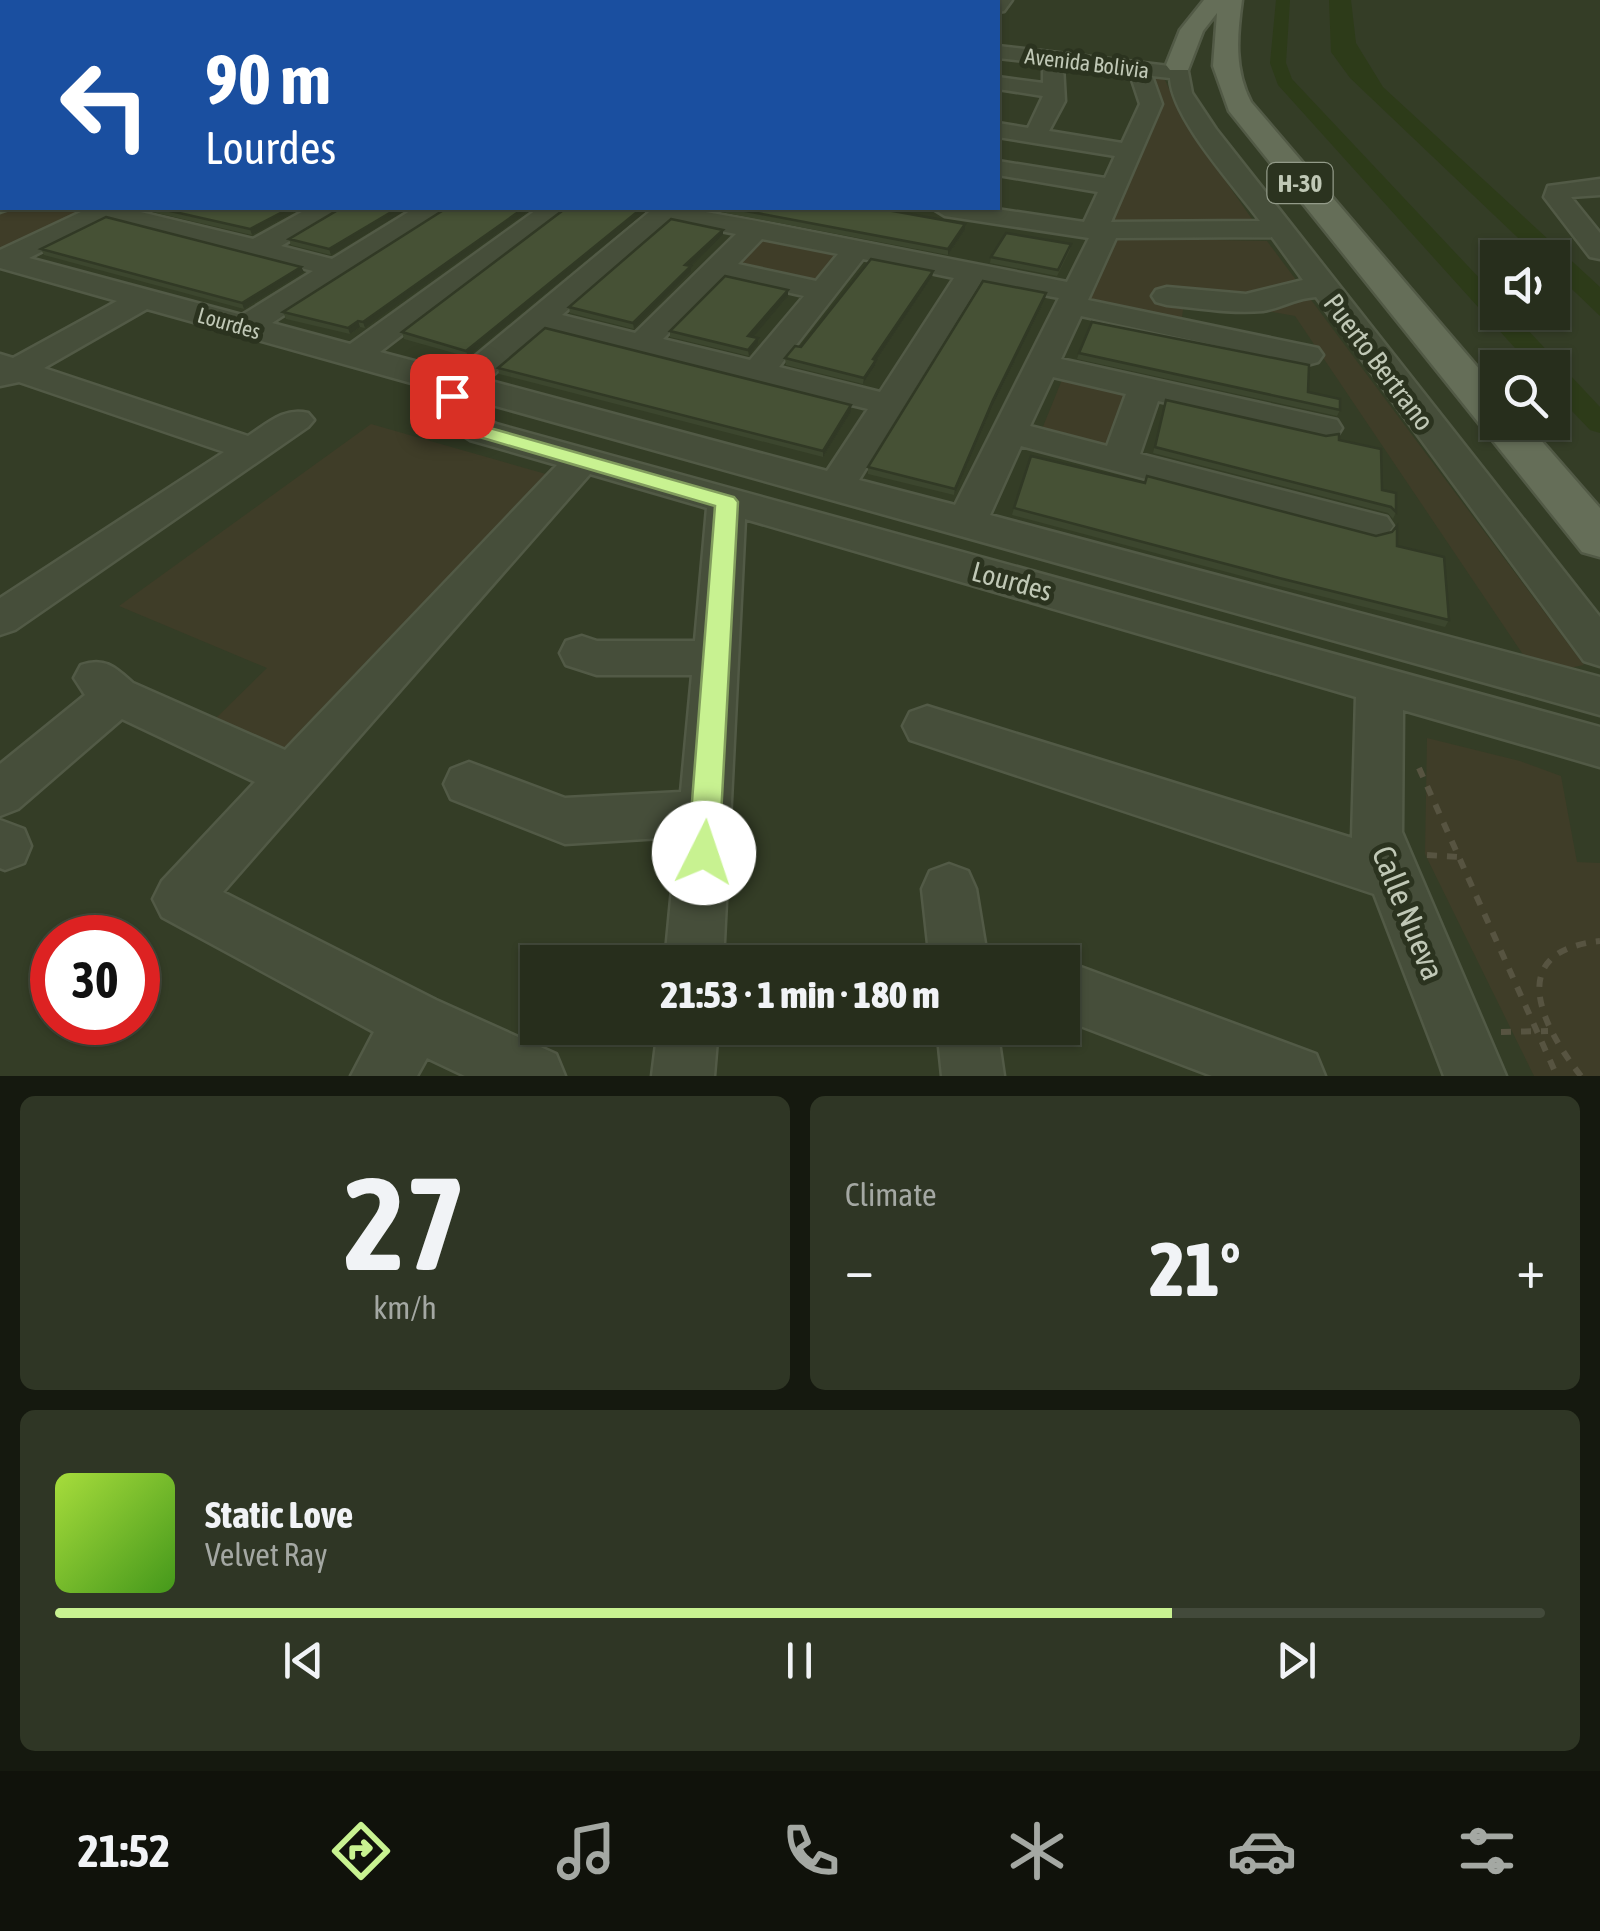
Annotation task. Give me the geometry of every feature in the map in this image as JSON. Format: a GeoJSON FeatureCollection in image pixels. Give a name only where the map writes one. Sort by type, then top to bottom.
{"type":"FeatureCollection","features":[{"type":"Feature","properties":{"kind":"main road"},"geometry":{"type":"LineString","coordinates":[[1178,69],[1192,30],[1216,0]]}},
{"type":"Feature","properties":{"kind":"main road","name":"H-30"},"geometry":{"type":"LineString","coordinates":[[1231,0],[1223,59],[1226,77],[1239,105],[1480,397]]}},
{"type":"Feature","properties":{"kind":"main road","name":"H-30"},"geometry":{"type":"LineString","coordinates":[[1516,440],[1600,540]]}},
{"type":"Feature","properties":{"kind":"street","name":"Avenida Bolivia"},"geometry":{"type":"LineString","coordinates":[[1004,48],[1053,59],[1140,70],[1178,69]]}},
{"type":"Feature","properties":{"kind":"street"},"geometry":{"type":"LineString","coordinates":[[1035,136],[1054,101],[1053,59]]}},
{"type":"Feature","properties":{"kind":"street","name":"Puerto Bertrano"},"geometry":{"type":"LineString","coordinates":[[1178,69],[1182,93],[1194,116],[1600,649]]}},
{"type":"Feature","properties":{"kind":"street"},"geometry":{"type":"LineString","coordinates":[[967,521],[1074,299],[1112,187],[1152,104],[1140,70]]}},
{"type":"Feature","properties":{"kind":"street"},"geometry":{"type":"LineString","coordinates":[[1000,83],[1055,91]]}},
{"type":"Feature","properties":{"kind":"street"},"geometry":{"type":"LineString","coordinates":[[1000,130],[1130,151]]}},
{"type":"Feature","properties":{"kind":"street"},"geometry":{"type":"LineString","coordinates":[[1000,168],[1112,187]]}},
{"type":"Feature","properties":{"kind":"street"},"geometry":{"type":"LineString","coordinates":[[1599,248],[1557,198],[1557,191],[1600,186]]}},
{"type":"Feature","properties":{"kind":"street"},"geometry":{"type":"LineString","coordinates":[[1,260],[99,210]]}},
{"type":"Feature","properties":{"kind":"street"},"geometry":{"type":"LineString","coordinates":[[110,210],[338,269]]}},
{"type":"Feature","properties":{"kind":"street"},"geometry":{"type":"LineString","coordinates":[[169,226],[202,210]]}},
{"type":"Feature","properties":{"kind":"street"},"geometry":{"type":"LineString","coordinates":[[256,249],[324,210]]}},
{"type":"Feature","properties":{"kind":"street"},"geometry":{"type":"LineString","coordinates":[[245,328],[429,210]]}},
{"type":"Feature","properties":{"kind":"street"},"geometry":{"type":"LineString","coordinates":[[353,357],[552,210]]}},
{"type":"Feature","properties":{"kind":"street"},"geometry":{"type":"LineString","coordinates":[[459,387],[667,210],[972,273],[1307,355]]}},
{"type":"Feature","properties":{"kind":"street"},"geometry":{"type":"LineString","coordinates":[[956,210],[1052,228],[1099,231],[1280,229]]}},
{"type":"Feature","properties":{"kind":"street"},"geometry":{"type":"LineString","coordinates":[[642,344],[758,230]]}},
{"type":"Feature","properties":{"kind":"street"},"geometry":{"type":"LineString","coordinates":[[758,372],[856,250]]}},
{"type":"Feature","properties":{"kind":"street","name":"Lourdes"},"geometry":{"type":"LineString","coordinates":[[1,260],[1600,696]]}},
{"type":"Feature","properties":{"kind":"street"},"geometry":{"type":"LineString","coordinates":[[718,268],[823,291]]}},
{"type":"Feature","properties":{"kind":"street"},"geometry":{"type":"LineString","coordinates":[[836,486],[972,273]]}},
{"type":"Feature","properties":{"kind":"street"},"geometry":{"type":"LineString","coordinates":[[1167,296],[1246,302],[1268,300],[1291,289],[1323,288]]}},
{"type":"Feature","properties":{"kind":"street"},"geometry":{"type":"LineString","coordinates":[[6,371],[142,298]]}},
{"type":"Feature","properties":{"kind":"street"},"geometry":{"type":"LineString","coordinates":[[540,319],[888,404]]}},
{"type":"Feature","properties":{"kind":"street"},"geometry":{"type":"LineString","coordinates":[[1042,365],[1324,428]]}},
{"type":"Feature","properties":{"kind":"street"},"geometry":{"type":"LineString","coordinates":[[6,371],[252,450]]}},
{"type":"Feature","properties":{"kind":"street","name":"Lourdes"},"geometry":{"type":"LineString","coordinates":[[459,387],[452,396],[452,404],[469,426],[1600,747]]}},
{"type":"Feature","properties":{"kind":"street"},"geometry":{"type":"LineString","coordinates":[[1120,460],[1145,390]]}},
{"type":"Feature","properties":{"kind":"street"},"geometry":{"type":"LineString","coordinates":[[8,606],[296,420]]}},
{"type":"Feature","properties":{"kind":"street"},"geometry":{"type":"LineString","coordinates":[[1010,432],[1373,526]]}},
{"type":"Feature","properties":{"kind":"street"},"geometry":{"type":"LineString","coordinates":[[534,1076],[414,1021],[181,900],[584,460]]}},
{"type":"Feature","properties":{"kind":"street"},"geometry":{"type":"LineString","coordinates":[[695,945],[727,502]]}},
{"type":"Feature","properties":{"kind":"street"},"geometry":{"type":"LineString","coordinates":[[582,654],[597,658],[716,658]]}},
{"type":"Feature","properties":{"kind":"street","name":"Calle Nueva"},"geometry":{"type":"LineString","coordinates":[[1380,683],[1376,832],[1475,1076]]}},
{"type":"Feature","properties":{"kind":"street"},"geometry":{"type":"LineString","coordinates":[[0,794],[107,687],[294,777]]}},
{"type":"Feature","properties":{"kind":"street"},"geometry":{"type":"LineString","coordinates":[[927,726],[1392,875]]}},
{"type":"Feature","properties":{"kind":"street"},"geometry":{"type":"LineString","coordinates":[[469,784],[565,821],[707,813]]}},
{"type":"Feature","properties":{"kind":"street"},"geometry":{"type":"LineString","coordinates":[[949,889],[966,945]]}},
{"type":"Feature","properties":{"kind":"street"},"geometry":{"type":"LineString","coordinates":[[1080,995],[1294,1076]]}},
{"type":"Feature","properties":{"kind":"street"},"geometry":{"type":"LineString","coordinates":[[382,1076],[414,1021]]}},
{"type":"Feature","properties":{"kind":"street"},"geometry":{"type":"LineString","coordinates":[[683,1076],[686,1045]]}},
{"type":"Feature","properties":{"kind":"street"},"geometry":{"type":"LineString","coordinates":[[969,1045],[973,1076]]}},
{"type":"Feature","properties":{"kind":"path"},"geometry":{"type":"LineString","coordinates":[[1418,766],[1557,1076]]}},
{"type":"Feature","properties":{"kind":"path"},"geometry":{"type":"LineString","coordinates":[[1581,1076],[1548,1031],[1539,998],[1541,970],[1556,950],[1581,940],[1600,941]]}},
{"type":"Feature","properties":{"kind":"shaded area"},"geometry":{"type":"Polygon","coordinates":[[[1329,0],[1351,0],[1356,43],[1383,87],[1549,240],[1520,240],[1350,78],[1331,52],[1329,0]]]}},
{"type":"Feature","properties":{"kind":"shaded area"},"geometry":{"type":"Polygon","coordinates":[[[1152,76],[1164,78],[1184,121],[1254,222],[1109,222],[1152,76]]]}},
{"type":"Feature","properties":{"kind":"shaded area"},"geometry":{"type":"Polygon","coordinates":[[[74,210],[82,212],[3,249],[0,211],[74,210]]]}},
{"type":"Feature","properties":{"kind":"shaded area"},"geometry":{"type":"Polygon","coordinates":[[[754,236],[840,251],[816,286],[726,263],[754,236]]]}},
{"type":"Feature","properties":{"kind":"shaded area"},"geometry":{"type":"Polygon","coordinates":[[[1116,238],[1267,241],[1584,665],[1555,671],[1528,662],[1295,316],[1185,296],[1181,324],[1084,302],[1116,238]]]}},
{"type":"Feature","properties":{"kind":"shaded area"},"geometry":{"type":"Polygon","coordinates":[[[1570,259],[1600,287],[1600,316],[1570,287],[1570,259]]]}},
{"type":"Feature","properties":{"kind":"shaded area"},"geometry":{"type":"Polygon","coordinates":[[[1064,375],[1134,391],[1115,452],[1040,434],[1064,375]]]}},
{"type":"Feature","properties":{"kind":"shaded area"},"geometry":{"type":"Polygon","coordinates":[[[371,424],[553,476],[284,753],[212,722],[267,668],[119,606],[371,424]]]}},
{"type":"Feature","properties":{"kind":"shaded area"},"geometry":{"type":"Polygon","coordinates":[[[1427,738],[1520,761],[1561,776],[1577,862],[1600,863],[1600,1076],[1534,1076],[1425,854],[1427,738]]]}},
{"type":"Feature","properties":{"kind":"building"},"geometry":{"type":"Polygon","coordinates":[[[166,210],[286,210],[250,229],[166,210]]]}},
{"type":"Feature","properties":{"kind":"building"},"geometry":{"type":"Polygon","coordinates":[[[395,210],[329,249],[289,239],[336,211],[395,210]]]}},
{"type":"Feature","properties":{"kind":"building"},"geometry":{"type":"Polygon","coordinates":[[[521,210],[363,322],[348,328],[283,312],[442,211],[521,210]]]}},
{"type":"Feature","properties":{"kind":"building"},"geometry":{"type":"Polygon","coordinates":[[[563,210],[640,210],[466,351],[402,332],[563,210]]]}},
{"type":"Feature","properties":{"kind":"building"},"geometry":{"type":"Polygon","coordinates":[[[741,210],[887,210],[965,224],[948,249],[741,210]]]}},
{"type":"Feature","properties":{"kind":"building"},"geometry":{"type":"Polygon","coordinates":[[[106,217],[301,267],[242,303],[41,249],[106,217]]]}},
{"type":"Feature","properties":{"kind":"building"},"geometry":{"type":"Polygon","coordinates":[[[671,219],[723,230],[633,323],[569,307],[671,219]]]}},
{"type":"Feature","properties":{"kind":"building"},"geometry":{"type":"Polygon","coordinates":[[[1006,233],[1071,244],[1058,270],[991,257],[1006,233]]]}},
{"type":"Feature","properties":{"kind":"building"},"geometry":{"type":"Polygon","coordinates":[[[871,259],[933,271],[864,378],[785,358],[795,346],[801,347],[871,259]]]}},
{"type":"Feature","properties":{"kind":"building"},"geometry":{"type":"Polygon","coordinates":[[[725,276],[788,290],[748,336],[758,338],[748,350],[670,331],[725,276]]]}},
{"type":"Feature","properties":{"kind":"building"},"geometry":{"type":"Polygon","coordinates":[[[983,281],[1046,293],[993,400],[955,489],[868,467],[983,281]]]}},
{"type":"Feature","properties":{"kind":"building"},"geometry":{"type":"Polygon","coordinates":[[[1092,322],[1309,365],[1308,392],[1340,399],[1340,410],[1079,353],[1092,322]]]}},
{"type":"Feature","properties":{"kind":"building"},"geometry":{"type":"Polygon","coordinates":[[[545,328],[851,405],[823,451],[498,368],[545,328]]]}},
{"type":"Feature","properties":{"kind":"building"},"geometry":{"type":"Polygon","coordinates":[[[1166,400],[1326,436],[1339,434],[1339,440],[1381,449],[1382,490],[1396,493],[1396,512],[1391,507],[1155,447],[1166,400]]]}},
{"type":"Feature","properties":{"kind":"building"},"geometry":{"type":"Polygon","coordinates":[[[1031,456],[1145,483],[1147,476],[1376,536],[1392,532],[1397,526],[1397,546],[1444,557],[1449,620],[1014,508],[1031,456]]]}},
{"type":"Feature","properties":{"kind":"waterway"},"geometry":{"type":"LineString","coordinates":[[1283,0],[1278,63],[1284,81],[1531,350]]}},
{"type":"Feature","properties":{"kind":"waterway"},"geometry":{"type":"LineString","coordinates":[[1570,392],[1600,424]]}},
{"type":"Feature","properties":{"kind":"route"},"geometry":{"type":"LineString","coordinates":[[452,396],[452,404],[462,420],[483,432],[727,502],[704,853]]}}]}
